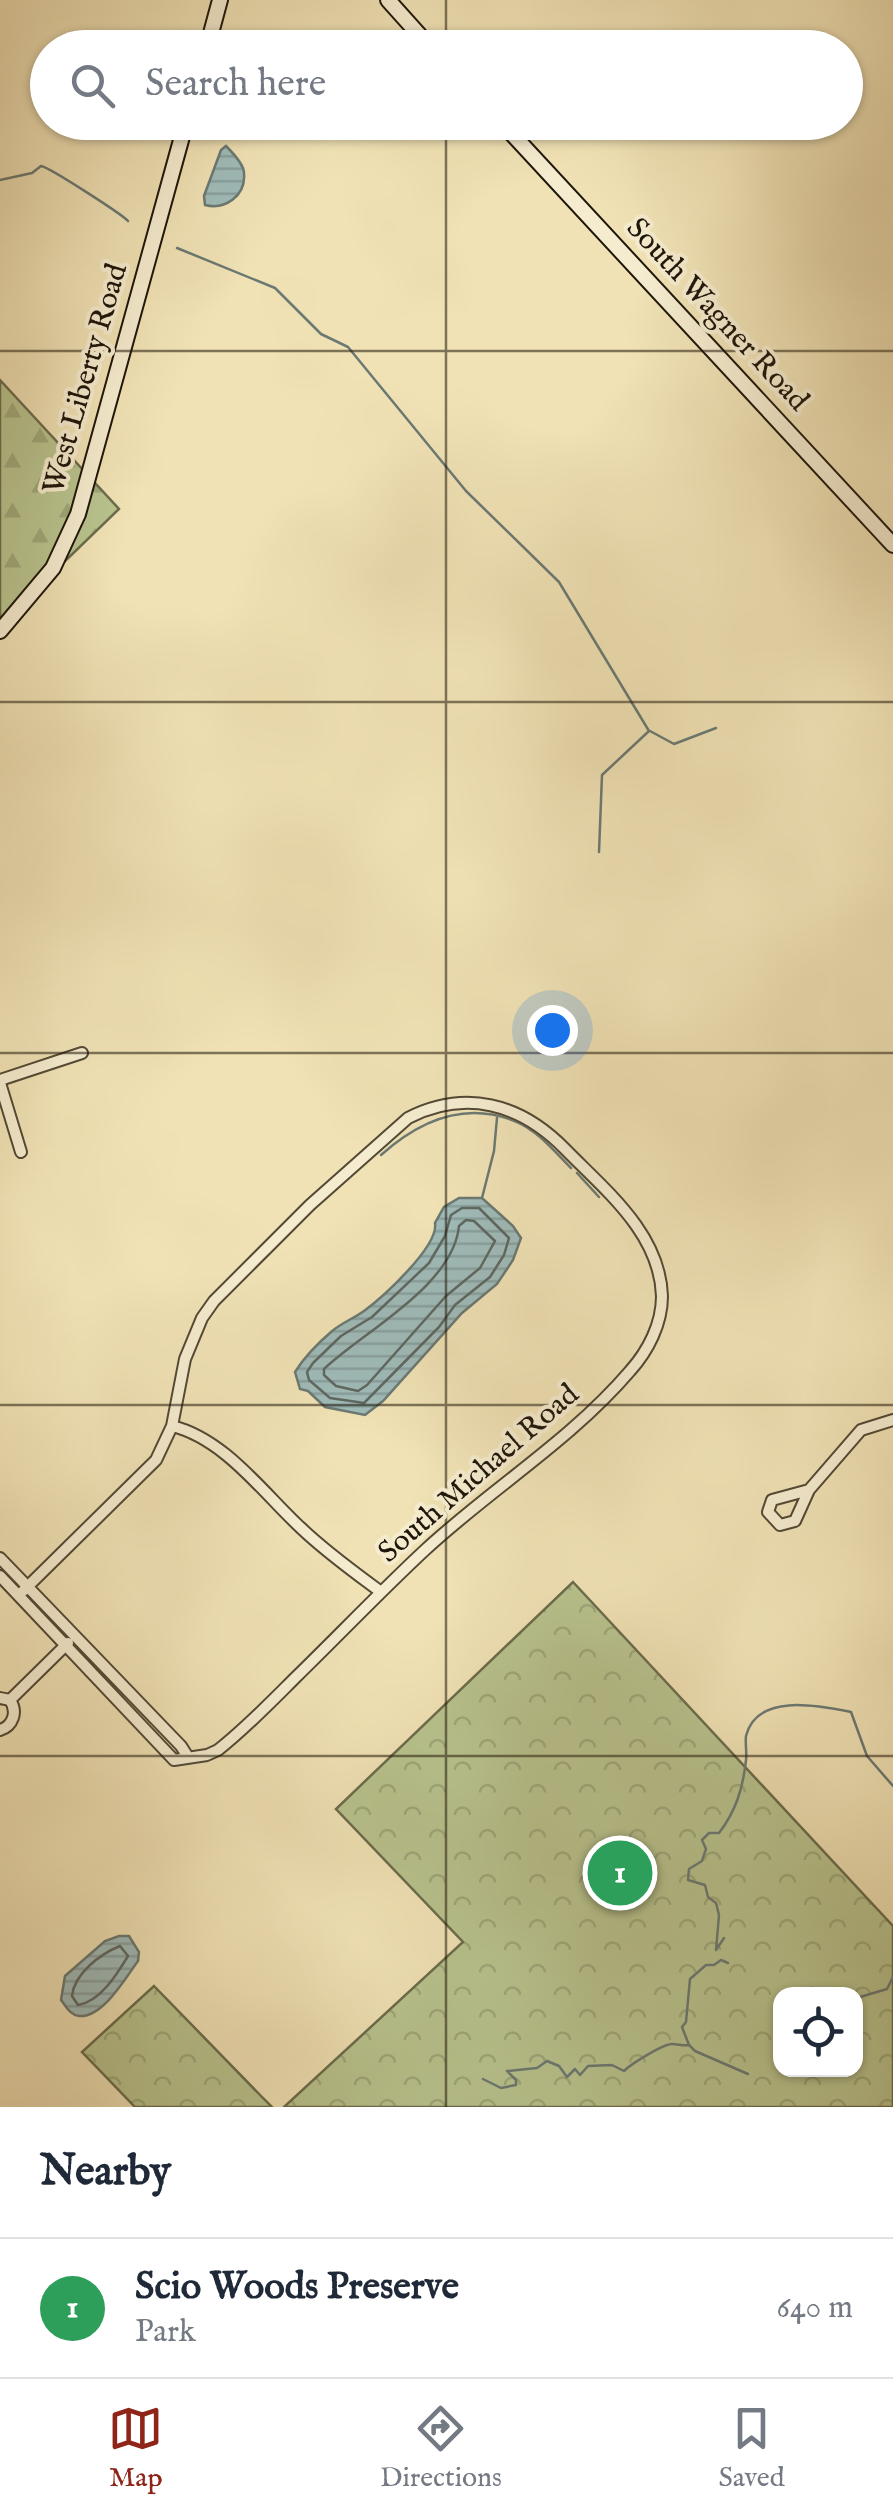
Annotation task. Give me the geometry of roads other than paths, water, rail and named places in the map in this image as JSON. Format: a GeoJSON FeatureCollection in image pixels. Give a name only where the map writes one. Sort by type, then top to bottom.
{"type":"FeatureCollection","features":[{"type":"Feature","properties":{"kind":"main road"},"geometry":{"type":"LineString","coordinates":[[212,30],[220,0]]}},
{"type":"Feature","properties":{"kind":"main road"},"geometry":{"type":"LineString","coordinates":[[388,0],[416,30]]}},
{"type":"Feature","properties":{"kind":"main road","name":"West Liberty Road"},"geometry":{"type":"LineString","coordinates":[[0,631],[53,568],[78,514],[181,140]]}},
{"type":"Feature","properties":{"kind":"main road","name":"South Wagner Road"},"geometry":{"type":"LineString","coordinates":[[518,140],[893,546]]}},
{"type":"Feature","properties":{"kind":"street"},"geometry":{"type":"LineString","coordinates":[[21,1152],[0,1081],[82,1053]]}},
{"type":"Feature","properties":{"kind":"street","name":"South Michael Road"},"geometry":{"type":"LineString","coordinates":[[19,1594],[156,1460],[172,1426],[184,1358],[214,1301],[392,1129],[443,1104],[479,1102],[522,1115],[553,1137],[634,1221],[648,1243],[662,1294],[658,1322],[647,1348],[633,1368],[566,1437],[461,1517],[242,1730],[218,1750],[188,1757]]}},
{"type":"Feature","properties":{"kind":"street"},"geometry":{"type":"LineString","coordinates":[[809,1490],[861,1430],[893,1420]]}},
{"type":"Feature","properties":{"kind":"street"},"geometry":{"type":"LineString","coordinates":[[172,1426],[199,1437],[242,1470],[309,1536],[381,1592]]}},
{"type":"Feature","properties":{"kind":"street"},"geometry":{"type":"LineString","coordinates":[[0,1558],[188,1757],[174,1760],[0,1576]]}},
{"type":"Feature","properties":{"kind":"street"},"geometry":{"type":"LineString","coordinates":[[0,1730],[11,1722],[14,1714],[5,1699],[76,1636]]}},
{"type":"Feature","properties":{"kind":"water"},"geometry":{"type":"Polygon","coordinates":[[[226,146],[243,170],[242,188],[227,203],[205,205],[204,196],[226,146]]]}},
{"type":"Feature","properties":{"kind":"water"},"geometry":{"type":"Polygon","coordinates":[[[459,1198],[482,1198],[521,1238],[513,1260],[497,1284],[462,1313],[383,1401],[365,1415],[325,1407],[308,1391],[300,1389],[295,1372],[307,1355],[335,1329],[373,1304],[408,1270],[428,1244],[444,1207],[459,1198]]]}},
{"type":"Feature","properties":{"kind":"water"},"geometry":{"type":"Polygon","coordinates":[[[129,1936],[139,1952],[138,1961],[105,2004],[88,2015],[73,2014],[61,2000],[65,1976],[105,1941],[129,1936]]]}},
{"type":"Feature","properties":{"kind":"waterway"},"geometry":{"type":"LineString","coordinates":[[0,180],[32,173],[41,166],[128,221]]}},
{"type":"Feature","properties":{"kind":"waterway"},"geometry":{"type":"LineString","coordinates":[[177,248],[275,288],[321,334],[348,347],[466,491],[559,582],[649,731],[602,775],[599,852]]}},
{"type":"Feature","properties":{"kind":"waterway"},"geometry":{"type":"LineString","coordinates":[[650,731],[674,744],[716,728]]}},
{"type":"Feature","properties":{"kind":"waterway"},"geometry":{"type":"LineString","coordinates":[[381,1155],[427,1124],[479,1113],[525,1126],[571,1168]]}},
{"type":"Feature","properties":{"kind":"waterway"},"geometry":{"type":"LineString","coordinates":[[482,1198],[494,1151],[497,1118]]}},
{"type":"Feature","properties":{"kind":"waterway"},"geometry":{"type":"LineString","coordinates":[[577,1173],[599,1197]]}},
{"type":"Feature","properties":{"kind":"waterway"},"geometry":{"type":"LineString","coordinates":[[724,1938],[716,1950],[716,1903],[708,1897],[705,1885],[688,1880],[689,1869],[702,1861],[706,1849],[702,1840],[709,1833],[719,1833],[734,1808],[741,1790],[746,1736],[752,1722],[776,1707],[791,1705],[851,1712],[867,1756],[893,1786]]}},
{"type":"Feature","properties":{"kind":"waterway"},"geometry":{"type":"LineString","coordinates":[[728,1963],[721,1960],[706,1965],[690,1979],[686,2022],[682,2027],[695,2051],[748,2074]]}},
{"type":"Feature","properties":{"kind":"waterway"},"geometry":{"type":"LineString","coordinates":[[863,1996],[887,1989],[893,1977]]}},
{"type":"Feature","properties":{"kind":"waterway"},"geometry":{"type":"LineString","coordinates":[[483,2079],[501,2088],[516,2085],[507,2071],[537,2068],[547,2061],[559,2066],[567,2077],[575,2069],[580,2075],[588,2066],[612,2065],[624,2071],[662,2047],[689,2045]]}},
{"type":"Feature","properties":{"kind":"place","name":"Scio Woods Preserve"},"geometry":{"type":"Point","coordinates":[620,1873]}}]}
